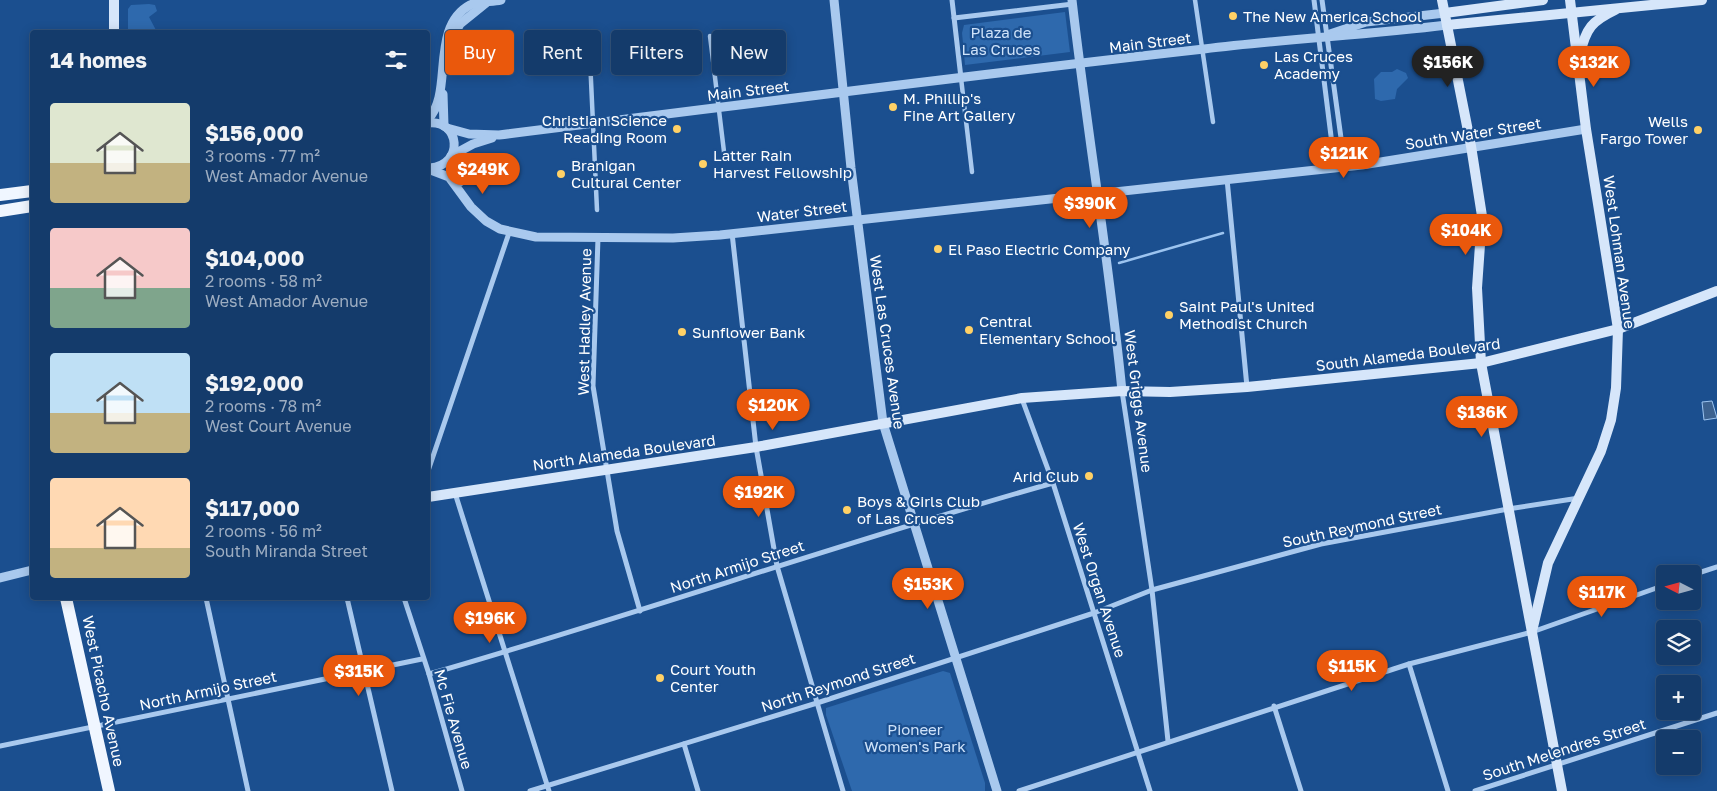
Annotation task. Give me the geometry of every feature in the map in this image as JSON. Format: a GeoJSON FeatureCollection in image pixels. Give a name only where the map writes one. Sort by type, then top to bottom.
{"type":"FeatureCollection","features":[{"type":"Feature","properties":{"kind":"main road"},"geometry":{"type":"LineString","coordinates":[[114,0],[114,30]]}},
{"type":"Feature","properties":{"kind":"main road"},"geometry":{"type":"LineString","coordinates":[[1442,0],[1472,146],[1482,216],[1477,288],[1482,363],[1562,791]]}},
{"type":"Feature","properties":{"kind":"main road"},"geometry":{"type":"LineString","coordinates":[[1445,13],[1543,0]]}},
{"type":"Feature","properties":{"kind":"main road","name":"West Lohman Avenue"},"geometry":{"type":"LineString","coordinates":[[1532,632],[1548,564],[1601,451],[1611,420],[1616,388],[1618,328],[1586,129],[1570,0]]}},
{"type":"Feature","properties":{"kind":"main road"},"geometry":{"type":"LineString","coordinates":[[1447,24],[1702,0]]}},
{"type":"Feature","properties":{"kind":"main road"},"geometry":{"type":"LineString","coordinates":[[1578,60],[1584,34],[1596,19],[1620,7]]}},
{"type":"Feature","properties":{"kind":"main road"},"geometry":{"type":"LineString","coordinates":[[0,195],[30,191]]}},
{"type":"Feature","properties":{"kind":"main road"},"geometry":{"type":"LineString","coordinates":[[0,211],[30,206]]}},
{"type":"Feature","properties":{"kind":"main road","name":"South Alameda Boulevard"},"geometry":{"type":"LineString","coordinates":[[1122,391],[1170,392],[1248,388],[1482,363],[1618,328],[1717,291]]}},
{"type":"Feature","properties":{"kind":"main road","name":"North Alameda Boulevard"},"geometry":{"type":"LineString","coordinates":[[430,497],[756,447],[1022,398],[1122,391]]}},
{"type":"Feature","properties":{"kind":"main road","name":"West Picacho Avenue"},"geometry":{"type":"LineString","coordinates":[[66,600],[109,791]]}},
{"type":"Feature","properties":{"kind":"street"},"geometry":{"type":"LineString","coordinates":[[430,115],[436,107],[442,58],[450,30],[456,18],[468,6],[501,0]]}},
{"type":"Feature","properties":{"kind":"street","name":"West Las Cruces Avenue"},"geometry":{"type":"LineString","coordinates":[[834,0],[843,92],[883,423],[997,791]]}},
{"type":"Feature","properties":{"kind":"street"},"geometry":{"type":"LineString","coordinates":[[952,0],[972,172]]}},
{"type":"Feature","properties":{"kind":"street"},"geometry":{"type":"LineString","coordinates":[[1195,0],[1213,122]]}},
{"type":"Feature","properties":{"kind":"street"},"geometry":{"type":"LineString","coordinates":[[1314,0],[1323,36],[1340,167]]}},
{"type":"Feature","properties":{"kind":"street"},"geometry":{"type":"LineString","coordinates":[[1322,0],[1323,36],[1340,167]]}},
{"type":"Feature","properties":{"kind":"street"},"geometry":{"type":"LineString","coordinates":[[954,18],[1073,2]]}},
{"type":"Feature","properties":{"kind":"street","name":"West Griggs Avenue"},"geometry":{"type":"LineString","coordinates":[[1073,2],[1096,193],[1113,295],[1122,391],[1152,590],[1168,741]]}},
{"type":"Feature","properties":{"kind":"street"},"geometry":{"type":"LineString","coordinates":[[450,158],[454,139],[446,127],[443,98],[450,46],[460,24],[486,3]]}},
{"type":"Feature","properties":{"kind":"street"},"geometry":{"type":"LineString","coordinates":[[1323,36],[1366,22],[1445,13]]}},
{"type":"Feature","properties":{"kind":"street"},"geometry":{"type":"LineString","coordinates":[[1323,36],[1368,35],[1447,24]]}},
{"type":"Feature","properties":{"kind":"street"},"geometry":{"type":"LineString","coordinates":[[710,36],[725,160]]}},
{"type":"Feature","properties":{"kind":"street","name":"Main Street"},"geometry":{"type":"LineString","coordinates":[[430,123],[469,134],[499,135],[843,92],[1323,36]]}},
{"type":"Feature","properties":{"kind":"street"},"geometry":{"type":"LineString","coordinates":[[591,75],[595,123],[597,210]]}},
{"type":"Feature","properties":{"kind":"street","name":"South Water Street"},"geometry":{"type":"LineString","coordinates":[[1096,193],[1340,167],[1416,157],[1472,146],[1586,129]]}},
{"type":"Feature","properties":{"kind":"street","name":"Main Street"},"geometry":{"type":"LineString","coordinates":[[430,168],[438,167],[472,144],[499,135]]}},
{"type":"Feature","properties":{"kind":"street","name":"Water Street"},"geometry":{"type":"LineString","coordinates":[[450,158],[454,174],[473,201],[490,218],[505,224],[510,230]]}},
{"type":"Feature","properties":{"kind":"street","name":"Water Street"},"geometry":{"type":"LineString","coordinates":[[430,169],[449,178],[471,207],[486,221],[500,229],[536,237],[673,238],[1096,193]]}},
{"type":"Feature","properties":{"kind":"street"},"geometry":{"type":"LineString","coordinates":[[1227,178],[1248,388]]}},
{"type":"Feature","properties":{"kind":"street"},"geometry":{"type":"LineString","coordinates":[[430,465],[510,230]]}},
{"type":"Feature","properties":{"kind":"street"},"geometry":{"type":"LineString","coordinates":[[732,233],[756,447],[777,566],[843,791]]}},
{"type":"Feature","properties":{"kind":"street","name":"West Hadley Avenue"},"geometry":{"type":"LineString","coordinates":[[598,238],[592,386],[617,530],[640,611]]}},
{"type":"Feature","properties":{"kind":"street","name":"West Organ Avenue"},"geometry":{"type":"LineString","coordinates":[[1022,398],[1053,484],[1150,791]]}},
{"type":"Feature","properties":{"kind":"street","name":"North Armijo Street"},"geometry":{"type":"LineString","coordinates":[[429,674],[640,611],[915,522],[1053,484]]}},
{"type":"Feature","properties":{"kind":"street"},"geometry":{"type":"LineString","coordinates":[[455,492],[503,653],[548,789]]}},
{"type":"Feature","properties":{"kind":"street","name":"South Reymond Street"},"geometry":{"type":"LineString","coordinates":[[1152,590],[1321,544],[1508,509],[1579,498]]}},
{"type":"Feature","properties":{"kind":"street"},"geometry":{"type":"LineString","coordinates":[[1701,572],[1717,567]]}},
{"type":"Feature","properties":{"kind":"street"},"geometry":{"type":"LineString","coordinates":[[0,578],[30,570]]}},
{"type":"Feature","properties":{"kind":"street"},"geometry":{"type":"LineString","coordinates":[[1019,791],[1138,753],[1168,741],[1274,706],[1409,664],[1532,632],[1656,588]]}},
{"type":"Feature","properties":{"kind":"street","name":"North Reymond Street"},"geometry":{"type":"LineString","coordinates":[[530,791],[548,789],[817,703],[1094,613],[1152,590]]}},
{"type":"Feature","properties":{"kind":"street"},"geometry":{"type":"LineString","coordinates":[[206,600],[248,791]]}},
{"type":"Feature","properties":{"kind":"street"},"geometry":{"type":"LineString","coordinates":[[347,600],[362,670],[392,791]]}},
{"type":"Feature","properties":{"kind":"street","name":"Mc Fie Avenue"},"geometry":{"type":"LineString","coordinates":[[405,600],[422,659],[429,674],[462,791]]}},
{"type":"Feature","properties":{"kind":"street","name":"North Armijo Street"},"geometry":{"type":"LineString","coordinates":[[0,746],[422,659]]}},
{"type":"Feature","properties":{"kind":"street"},"geometry":{"type":"LineString","coordinates":[[1409,664],[1448,791]]}},
{"type":"Feature","properties":{"kind":"street"},"geometry":{"type":"LineString","coordinates":[[1274,706],[1301,791]]}},
{"type":"Feature","properties":{"kind":"street","name":"South Melendres Street"},"geometry":{"type":"LineString","coordinates":[[1475,791],[1717,713]]}},
{"type":"Feature","properties":{"kind":"street"},"geometry":{"type":"LineString","coordinates":[[684,744],[698,791]]}},
{"type":"Feature","properties":{"kind":"green space"},"geometry":{"type":"Polygon","coordinates":[[[131,5],[155,5],[157,11],[149,17],[156,30],[128,30],[128,9],[131,5]]]}},
{"type":"Feature","properties":{"kind":"green space","name":"Plaza de Las Cruces"},"geometry":{"type":"Polygon","coordinates":[[[1065,12],[1070,52],[965,65],[962,33],[964,25],[1065,12]]]}},
{"type":"Feature","properties":{"kind":"green space"},"geometry":{"type":"Polygon","coordinates":[[[1397,69],[1406,73],[1408,78],[1397,89],[1395,99],[1381,101],[1375,99],[1374,79],[1381,72],[1392,72],[1397,69]]]}},
{"type":"Feature","properties":{"kind":"green space","name":"Pioneer Women's Park"},"geometry":{"type":"Polygon","coordinates":[[[943,671],[950,673],[985,783],[985,791],[852,791],[826,715],[826,708],[943,671]]]}},
{"type":"Feature","properties":{"kind":"shaded area"},"geometry":{"type":"Polygon","coordinates":[[[1712,401],[1717,418],[1704,420],[1702,402],[1712,401]]]}},
{"type":"Feature","properties":{"kind":"waterway"},"geometry":{"type":"LineString","coordinates":[[1119,263],[1223,233]]}},
{"type":"Feature","properties":{"kind":"place","name":"The New America School"},"geometry":{"type":"Point","coordinates":[1233,16]}},
{"type":"Feature","properties":{"kind":"place","name":"Las Cruces Academy"},"geometry":{"type":"Point","coordinates":[1264,65]}},
{"type":"Feature","properties":{"kind":"place","name":"M. Phillip's Fine Art Gallery"},"geometry":{"type":"Point","coordinates":[893,107]}},
{"type":"Feature","properties":{"kind":"place","name":"Christian Science Reading Room"},"geometry":{"type":"Point","coordinates":[677,129]}},
{"type":"Feature","properties":{"kind":"place","name":"Wells Fargo Tower"},"geometry":{"type":"Point","coordinates":[1698,130]}},
{"type":"Feature","properties":{"kind":"place","name":"Latter Rain Harvest Fellowship"},"geometry":{"type":"Point","coordinates":[703,164]}},
{"type":"Feature","properties":{"kind":"place","name":"Branigan Cultural Center"},"geometry":{"type":"Point","coordinates":[561,174]}},
{"type":"Feature","properties":{"kind":"place","name":"El Paso Electric Company"},"geometry":{"type":"Point","coordinates":[938,249]}},
{"type":"Feature","properties":{"kind":"place","name":"Saint Paul's United Methodist Church"},"geometry":{"type":"Point","coordinates":[1169,315]}},
{"type":"Feature","properties":{"kind":"place","name":"Central Elementary School"},"geometry":{"type":"Point","coordinates":[969,330]}},
{"type":"Feature","properties":{"kind":"place","name":"Sunflower Bank"},"geometry":{"type":"Point","coordinates":[682,332]}},
{"type":"Feature","properties":{"kind":"place","name":"Arid Club"},"geometry":{"type":"Point","coordinates":[1089,476]}},
{"type":"Feature","properties":{"kind":"place","name":"Boys & Girls Club of Las Cruces"},"geometry":{"type":"Point","coordinates":[847,510]}},
{"type":"Feature","properties":{"kind":"place","name":"Court Youth Center"},"geometry":{"type":"Point","coordinates":[660,678]}}]}
